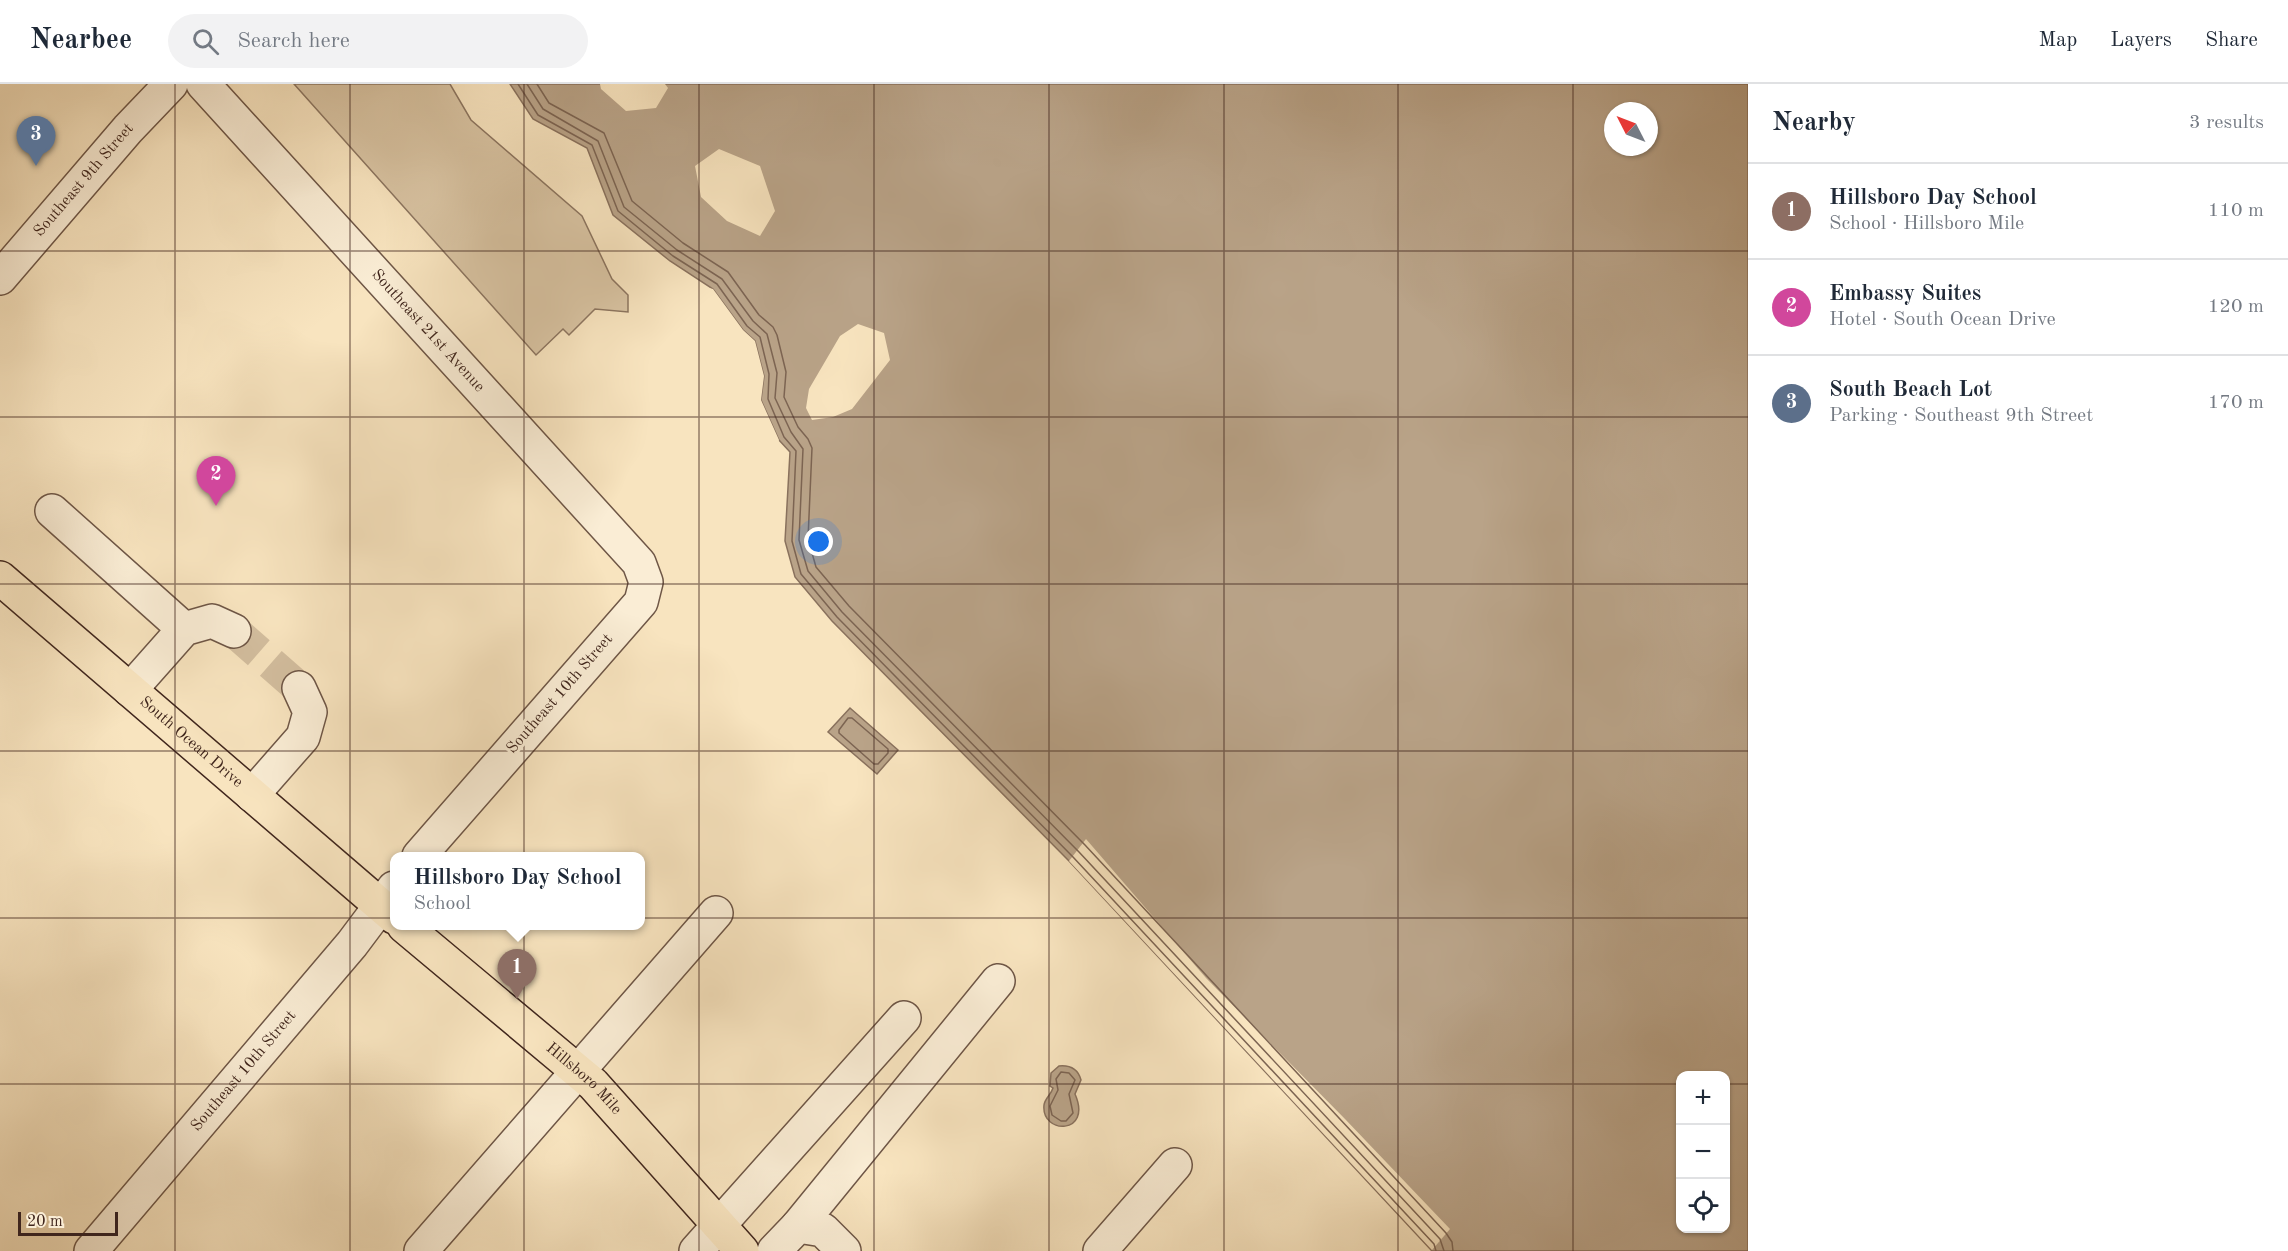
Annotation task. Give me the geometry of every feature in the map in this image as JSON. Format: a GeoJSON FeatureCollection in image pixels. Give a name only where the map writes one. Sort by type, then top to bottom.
{"type":"FeatureCollection","features":[{"type":"Feature","properties":{"kind":"main road","name":"South Ocean Drive"},"geometry":{"type":"LineString","coordinates":[[0,578],[252,795],[390,907]]}},
{"type":"Feature","properties":{"kind":"main road","name":"Hillsboro Mile"},"geometry":{"type":"LineString","coordinates":[[417,930],[593,1084],[742,1251]]}},
{"type":"Feature","properties":{"kind":"street","name":"Southeast 9th Street"},"geometry":{"type":"LineString","coordinates":[[0,278],[128,129],[171,84]]}},
{"type":"Feature","properties":{"kind":"street","name":"Southeast 21st Avenue"},"geometry":{"type":"LineString","coordinates":[[204,84],[639,563],[646,582]]}},
{"type":"Feature","properties":{"kind":"street"},"geometry":{"type":"LineString","coordinates":[[52,511],[184,629]]}},
{"type":"Feature","properties":{"kind":"street","name":"Southeast 10th Street"},"geometry":{"type":"LineString","coordinates":[[422,852],[641,602],[646,582]]}},
{"type":"Feature","properties":{"kind":"street"},"geometry":{"type":"LineString","coordinates":[[130,690],[184,629],[212,621],[234,631]]}},
{"type":"Feature","properties":{"kind":"street"},"geometry":{"type":"LineString","coordinates":[[252,795],[303,737],[310,712],[299,688]]}},
{"type":"Feature","properties":{"kind":"street","name":"Southeast 10th Street"},"geometry":{"type":"LineString","coordinates":[[91,1251],[352,944],[390,912]]}},
{"type":"Feature","properties":{"kind":"street"},"geometry":{"type":"LineString","coordinates":[[421,1251],[716,913]]}},
{"type":"Feature","properties":{"kind":"street"},"geometry":{"type":"LineString","coordinates":[[774,1251],[798,1226],[999,981]]}},
{"type":"Feature","properties":{"kind":"street"},"geometry":{"type":"LineString","coordinates":[[696,1251],[904,1018]]}},
{"type":"Feature","properties":{"kind":"street"},"geometry":{"type":"LineString","coordinates":[[1100,1251],[1175,1165]]}},
{"type":"Feature","properties":{"kind":"street"},"geometry":{"type":"LineString","coordinates":[[798,1226],[823,1230],[844,1251]]}},
{"type":"Feature","properties":{"kind":"shaded area"},"geometry":{"type":"Polygon","coordinates":[[[294,84],[450,84],[471,120],[582,216],[612,279],[628,295],[628,312],[595,309],[569,335],[563,329],[536,355],[294,84]]]}},
{"type":"Feature","properties":{"kind":"water"},"geometry":{"type":"Polygon","coordinates":[[[510,84],[1748,84],[1748,1251],[1432,1251],[1069,861],[832,621],[795,577],[785,541],[790,452],[779,440],[761,400],[764,376],[755,341],[743,330],[713,289],[670,261],[613,215],[587,148],[533,119],[510,84]]]}},
{"type":"Feature","properties":{"kind":"water"},"geometry":{"type":"Polygon","coordinates":[[[850,708],[898,750],[877,774],[828,732],[850,708]]]}},
{"type":"Feature","properties":{"kind":"water"},"geometry":{"type":"Polygon","coordinates":[[[1059,1066],[1073,1068],[1081,1080],[1075,1094],[1079,1107],[1077,1117],[1065,1126],[1057,1126],[1050,1122],[1045,1115],[1044,1105],[1053,1088],[1050,1086],[1051,1073],[1059,1066]]]}},
{"type":"Feature","properties":{"kind":"pier"},"geometry":{"type":"Polygon","coordinates":[[[600,84],[665,84],[668,88],[656,108],[626,111],[601,89],[600,84]]]}},
{"type":"Feature","properties":{"kind":"pier"},"geometry":{"type":"Polygon","coordinates":[[[719,149],[760,166],[775,211],[760,236],[727,221],[701,197],[695,166],[719,149]]]}},
{"type":"Feature","properties":{"kind":"pier"},"geometry":{"type":"Polygon","coordinates":[[[705,287],[713,289],[743,330],[755,341],[764,376],[761,400],[779,440],[778,443],[758,401],[761,376],[753,343],[740,332],[711,291],[705,287]]]}},
{"type":"Feature","properties":{"kind":"pier"},"geometry":{"type":"Polygon","coordinates":[[[858,324],[884,333],[890,360],[852,409],[833,417],[812,420],[806,408],[809,389],[840,336],[858,324]]]}},
{"type":"Feature","properties":{"kind":"pier"},"geometry":{"type":"Polygon","coordinates":[[[1086,839],[1206,978],[1450,1229],[1432,1250],[1069,861],[1086,839]]]}},
{"type":"Feature","properties":{"kind":"tunnel"},"geometry":{"type":"LineString","coordinates":[[234,631],[299,688]]}},
{"type":"Feature","properties":{"kind":"place","name":"South Beach Lot"},"geometry":{"type":"Point","coordinates":[36,166]}},
{"type":"Feature","properties":{"kind":"place","name":"Embassy Suites"},"geometry":{"type":"Point","coordinates":[216,506]}},
{"type":"Feature","properties":{"kind":"place","name":"Hillsboro Day School"},"geometry":{"type":"Point","coordinates":[517,999]}}]}
